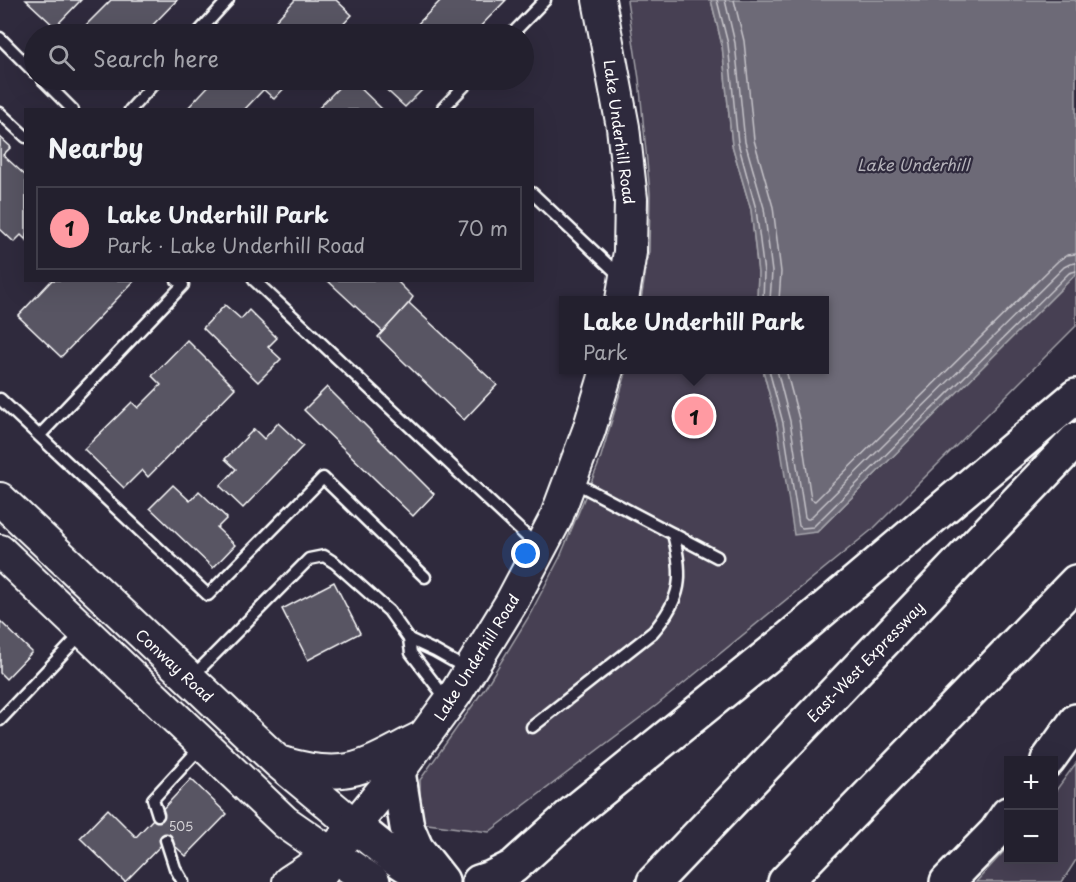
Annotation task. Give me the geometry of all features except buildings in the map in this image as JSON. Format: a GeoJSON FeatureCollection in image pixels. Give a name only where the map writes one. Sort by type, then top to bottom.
{"type":"FeatureCollection","features":[{"type":"Feature","properties":{"kind":"highway"},"geometry":{"type":"LineString","coordinates":[[479,882],[513,867],[573,813],[790,639],[1076,396]]}},
{"type":"Feature","properties":{"kind":"highway","name":"East-West Expressway"},"geometry":{"type":"LineString","coordinates":[[654,882],[1076,440]]}},
{"type":"Feature","properties":{"kind":"highway"},"geometry":{"type":"LineString","coordinates":[[785,882],[1076,582]]}},
{"type":"Feature","properties":{"kind":"highway"},"geometry":{"type":"LineString","coordinates":[[1051,756],[1076,721]]}},
{"type":"Feature","properties":{"kind":"highway"},"geometry":{"type":"LineString","coordinates":[[398,772],[407,827],[416,848],[443,882]]}},
{"type":"Feature","properties":{"kind":"highway"},"geometry":{"type":"LineString","coordinates":[[948,882],[996,832],[1004,820]]}},
{"type":"Feature","properties":{"kind":"highway"},"geometry":{"type":"LineString","coordinates":[[355,826],[422,875],[443,882]]}},
{"type":"Feature","properties":{"kind":"highway"},"geometry":{"type":"LineString","coordinates":[[324,868],[373,882]]}},
{"type":"Feature","properties":{"kind":"main road","name":"Lake Underhill Road"},"geometry":{"type":"LineString","coordinates":[[599,0],[632,199],[630,252],[624,291]]}},
{"type":"Feature","properties":{"kind":"main road","name":"Lake Underhill Road"},"geometry":{"type":"LineString","coordinates":[[289,882],[324,868],[424,737],[470,671],[511,603],[556,518],[589,430],[606,374]]}},
{"type":"Feature","properties":{"kind":"main road","name":"Conway Road"},"geometry":{"type":"LineString","coordinates":[[0,499],[278,762],[355,826]]}},
{"type":"Feature","properties":{"kind":"main road"},"geometry":{"type":"LineString","coordinates":[[0,551],[285,822],[324,868]]}},
{"type":"Feature","properties":{"kind":"main road"},"geometry":{"type":"LineString","coordinates":[[278,762],[323,772],[344,771],[368,764],[424,737]]}},
{"type":"Feature","properties":{"kind":"lane"},"geometry":{"type":"LineString","coordinates":[[206,24],[228,0]]}},
{"type":"Feature","properties":{"kind":"lane"},"geometry":{"type":"LineString","coordinates":[[522,24],[545,0]]}},
{"type":"Feature","properties":{"kind":"lane"},"geometry":{"type":"LineString","coordinates":[[0,38],[24,62]]}},
{"type":"Feature","properties":{"kind":"lane"},"geometry":{"type":"LineString","coordinates":[[53,90],[71,108]]}},
{"type":"Feature","properties":{"kind":"lane"},"geometry":{"type":"LineString","coordinates":[[132,108],[148,90]]}},
{"type":"Feature","properties":{"kind":"lane"},"geometry":{"type":"LineString","coordinates":[[443,108],[460,90]]}},
{"type":"Feature","properties":{"kind":"lane"},"geometry":{"type":"LineString","coordinates":[[0,113],[24,135]]}},
{"type":"Feature","properties":{"kind":"lane"},"geometry":{"type":"LineString","coordinates":[[534,195],[624,291]]}},
{"type":"Feature","properties":{"kind":"lane"},"geometry":{"type":"LineString","coordinates":[[40,435],[183,285],[179,282]]}},
{"type":"Feature","properties":{"kind":"lane"},"geometry":{"type":"LineString","coordinates":[[256,282],[540,549]]}},
{"type":"Feature","properties":{"kind":"lane"},"geometry":{"type":"LineString","coordinates":[[0,399],[208,595],[323,478],[425,577]]}},
{"type":"Feature","properties":{"kind":"lane"},"geometry":{"type":"LineString","coordinates":[[571,481],[717,557]]}},
{"type":"Feature","properties":{"kind":"lane"},"geometry":{"type":"LineString","coordinates":[[532,727],[653,632],[666,617],[680,586],[677,549],[673,534]]}},
{"type":"Feature","properties":{"kind":"lane"},"geometry":{"type":"LineString","coordinates":[[190,679],[309,559],[324,556],[389,611],[409,639],[411,653],[449,702]]}},
{"type":"Feature","properties":{"kind":"lane"},"geometry":{"type":"LineString","coordinates":[[0,720],[84,632]]}},
{"type":"Feature","properties":{"kind":"lane"},"geometry":{"type":"LineString","coordinates":[[409,639],[470,671]]}},
{"type":"Feature","properties":{"kind":"lane"},"geometry":{"type":"LineString","coordinates":[[158,815],[153,799],[203,744]]}},
{"type":"Feature","properties":{"kind":"lane"},"geometry":{"type":"LineString","coordinates":[[166,840],[175,868],[183,882]]}},
{"type":"Feature","properties":{"kind":"shaded area"},"geometry":{"type":"Polygon","coordinates":[[[627,0],[711,0],[722,45],[732,145],[751,210],[758,273],[757,296],[642,296],[649,251],[650,193],[639,79],[627,0]]]}},
{"type":"Feature","properties":{"kind":"shaded area"},"geometry":{"type":"Polygon","coordinates":[[[1076,274],[1076,326],[874,528],[657,705],[489,832],[420,823],[420,780],[485,688],[528,618],[560,557],[599,463],[626,374],[764,374],[777,424],[817,532],[1076,274]]]}},
{"type":"Feature","properties":{"kind":"shaded area"},"geometry":{"type":"Polygon","coordinates":[[[1076,763],[1076,860],[1062,882],[976,882],[1004,851],[1004,864],[1058,864],[1058,788],[1076,763]]]}},
{"type":"Feature","properties":{"kind":"water","name":"Lake Underhill"},"geometry":{"type":"Polygon","coordinates":[[[711,0],[1076,0],[1076,274],[817,532],[794,535],[777,424],[764,374],[829,374],[829,296],[757,296],[758,273],[751,210],[732,145],[722,45],[711,0]]]}},
{"type":"Feature","properties":{"kind":"place","name":"Lake Underhill Park"},"geometry":{"type":"Point","coordinates":[694,416]}}]}
